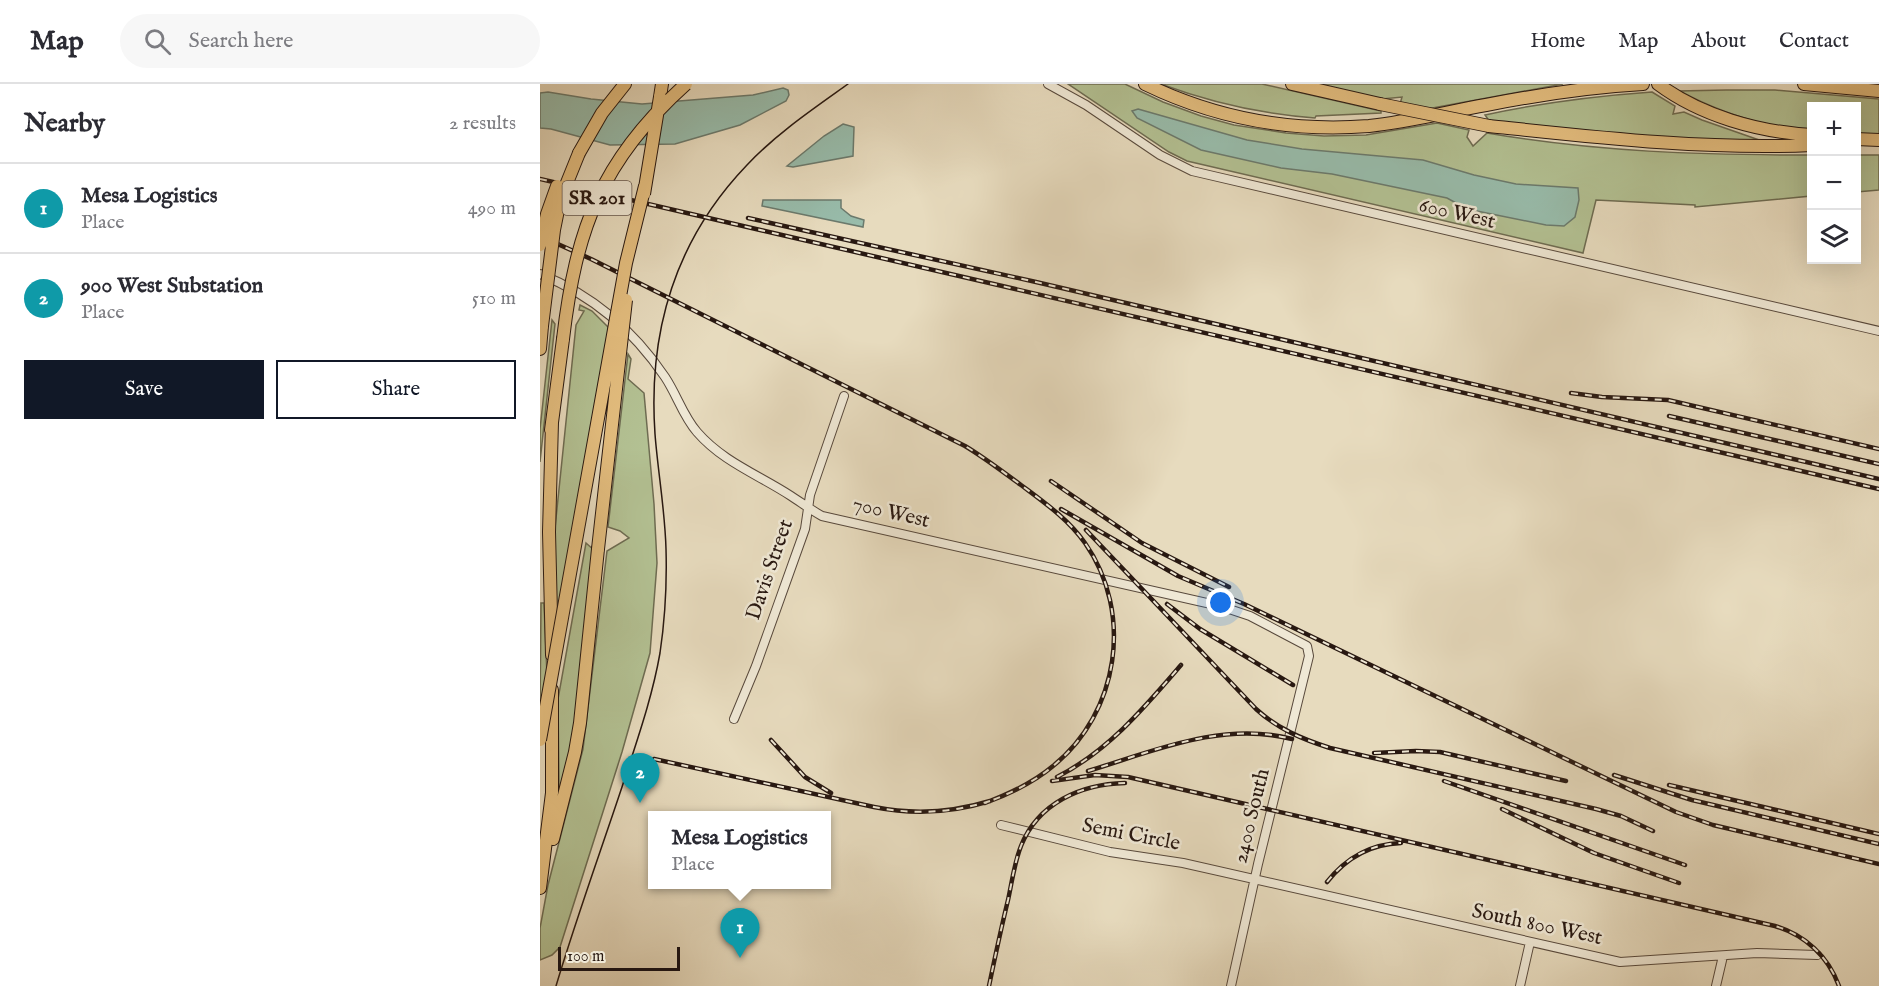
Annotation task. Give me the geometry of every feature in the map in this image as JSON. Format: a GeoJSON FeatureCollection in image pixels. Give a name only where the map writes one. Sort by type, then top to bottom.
{"type":"FeatureCollection","features":[{"type":"Feature","properties":{"kind":"highway"},"geometry":{"type":"LineString","coordinates":[[540,889],[575,752],[580,723],[627,291],[662,84]]}},
{"type":"Feature","properties":{"kind":"highway","name":"SR 201"},"geometry":{"type":"LineString","coordinates":[[540,530],[552,422],[574,267],[585,226],[610,173],[629,144],[664,103],[686,84]]}},
{"type":"Feature","properties":{"kind":"highway"},"geometry":{"type":"LineString","coordinates":[[1144,84],[1187,102],[1228,115],[1284,125],[1328,127],[1386,124],[1538,96],[1643,84]]}},
{"type":"Feature","properties":{"kind":"highway"},"geometry":{"type":"LineString","coordinates":[[1292,84],[1489,126],[1610,139],[1767,147],[1807,145]]}},
{"type":"Feature","properties":{"kind":"highway"},"geometry":{"type":"LineString","coordinates":[[1658,84],[1667,91],[1706,110],[1743,125],[1807,134]]}},
{"type":"Feature","properties":{"kind":"highway"},"geometry":{"type":"LineString","coordinates":[[1804,84],[1879,91]]}},
{"type":"Feature","properties":{"kind":"highway","name":"SR 201"},"geometry":{"type":"LineString","coordinates":[[540,349],[554,230],[560,200],[579,153],[602,113],[624,85]]}},
{"type":"Feature","properties":{"kind":"highway"},"geometry":{"type":"LineString","coordinates":[[1861,141],[1879,141]]}},
{"type":"Feature","properties":{"kind":"highway"},"geometry":{"type":"LineString","coordinates":[[540,245],[554,194],[566,169],[579,153]]}},
{"type":"Feature","properties":{"kind":"highway"},"geometry":{"type":"LineString","coordinates":[[540,740],[623,274],[645,186]]}},
{"type":"Feature","properties":{"kind":"highway"},"geometry":{"type":"LineString","coordinates":[[540,889],[552,794],[552,596],[549,532],[552,422]]}},
{"type":"Feature","properties":{"kind":"street","name":"600 West"},"geometry":{"type":"LineString","coordinates":[[1048,84],[1086,105],[1160,155],[1192,171],[1879,331]]}},
{"type":"Feature","properties":{"kind":"street","name":"700 West"},"geometry":{"type":"LineString","coordinates":[[540,274],[558,281],[595,303],[632,334],[666,378],[685,415],[708,443],[745,471],[822,516],[1220,606],[1250,616],[1307,646],[1309,656]]}},
{"type":"Feature","properties":{"kind":"street","name":"Davis Street"},"geometry":{"type":"LineString","coordinates":[[734,719],[756,666],[805,529],[813,485],[844,396]]}},
{"type":"Feature","properties":{"kind":"street","name":"2400 South"},"geometry":{"type":"LineString","coordinates":[[1231,986],[1309,656]]}},
{"type":"Feature","properties":{"kind":"street","name":"Semi Circle"},"geometry":{"type":"LineString","coordinates":[[1001,825],[1110,852],[1183,863],[1255,880]]}},
{"type":"Feature","properties":{"kind":"street","name":"South 800 West"},"geometry":{"type":"LineString","coordinates":[[1255,880],[1620,962],[1757,953],[1816,955]]}},
{"type":"Feature","properties":{"kind":"street"},"geometry":{"type":"LineString","coordinates":[[1520,986],[1530,942]]}},
{"type":"Feature","properties":{"kind":"street"},"geometry":{"type":"LineString","coordinates":[[1716,986],[1723,956]]}},
{"type":"Feature","properties":{"kind":"shaded area"},"geometry":{"type":"Polygon","coordinates":[[[1068,84],[1125,84],[1163,102],[1201,116],[1234,125],[1286,133],[1324,136],[1366,135],[1437,123],[1469,130],[1467,137],[1473,146],[1487,133],[1568,144],[1649,151],[1807,155],[1807,196],[1695,207],[1695,205],[1596,200],[1583,253],[1187,161],[1169,152],[1068,84]]]}},
{"type":"Feature","properties":{"kind":"shaded area"},"geometry":{"type":"Polygon","coordinates":[[[1161,84],[1262,84],[1381,111],[1381,113],[1316,116],[1315,118],[1275,114],[1199,97],[1161,84]]]}},
{"type":"Feature","properties":{"kind":"shaded area"},"geometry":{"type":"Polygon","coordinates":[[[1313,84],[1563,84],[1427,109],[1400,104],[1402,97],[1382,99],[1313,84]]]}},
{"type":"Feature","properties":{"kind":"shaded area"},"geometry":{"type":"Polygon","coordinates":[[[783,88],[788,90],[789,95],[786,101],[740,125],[675,144],[610,145],[540,128],[540,93],[548,92],[642,104],[753,95],[783,88]]]}},
{"type":"Feature","properties":{"kind":"shaded area"},"geometry":{"type":"Polygon","coordinates":[[[1775,90],[1879,99],[1879,134],[1861,135],[1861,102],[1807,102],[1807,133],[1744,118],[1680,91],[1775,90]]]}},
{"type":"Feature","properties":{"kind":"shaded area"},"geometry":{"type":"Polygon","coordinates":[[[1652,92],[1675,106],[1673,114],[1684,112],[1762,141],[1642,141],[1490,122],[1485,115],[1568,100],[1652,92]]]}},
{"type":"Feature","properties":{"kind":"shaded area"},"geometry":{"type":"Polygon","coordinates":[[[1138,109],[1247,140],[1302,149],[1423,160],[1516,184],[1578,188],[1579,200],[1575,217],[1564,226],[1546,225],[1467,209],[1447,198],[1332,174],[1281,168],[1201,150],[1137,118],[1132,111],[1138,109]]]}},
{"type":"Feature","properties":{"kind":"shaded area"},"geometry":{"type":"Polygon","coordinates":[[[843,124],[854,127],[853,156],[793,167],[787,166],[824,136],[843,124]]]}},
{"type":"Feature","properties":{"kind":"shaded area"},"geometry":{"type":"Polygon","coordinates":[[[1861,155],[1879,155],[1879,190],[1861,192],[1861,155]]]}},
{"type":"Feature","properties":{"kind":"shaded area"},"geometry":{"type":"Polygon","coordinates":[[[763,200],[841,200],[841,208],[851,216],[864,220],[863,227],[762,206],[763,200]]]}},
{"type":"Feature","properties":{"kind":"shaded area"},"geometry":{"type":"Polygon","coordinates":[[[580,305],[592,311],[609,328],[556,625],[555,528],[576,325],[584,311],[579,310],[580,305]]]}},
{"type":"Feature","properties":{"kind":"shaded area"},"geometry":{"type":"Polygon","coordinates":[[[552,320],[555,324],[540,462],[540,429],[552,320]]]}},
{"type":"Feature","properties":{"kind":"shaded area"},"geometry":{"type":"Polygon","coordinates":[[[628,354],[631,359],[628,379],[644,393],[654,504],[657,563],[650,653],[622,752],[560,947],[552,955],[540,960],[540,928],[548,885],[583,749],[607,551],[629,538],[620,531],[608,527],[628,354]]]}},
{"type":"Feature","properties":{"kind":"shaded area"},"geometry":{"type":"Polygon","coordinates":[[[586,543],[595,551],[577,714],[562,788],[559,788],[558,699],[586,543]]]}},
{"type":"Feature","properties":{"kind":"shaded area"},"geometry":{"type":"Polygon","coordinates":[[[541,603],[544,603],[547,676],[540,714],[541,603]]]}},
{"type":"Feature","properties":{"kind":"tram line"},"geometry":{"type":"LineString","coordinates":[[556,986],[638,737],[653,687],[660,653],[665,601],[666,549],[655,434],[654,397],[656,360],[671,290],[684,256],[701,224],[722,194],[770,143],[848,84]]}},
{"type":"Feature","properties":{"kind":"railway"},"geometry":{"type":"LineString","coordinates":[[540,179],[1879,489]]}},
{"type":"Feature","properties":{"kind":"railway"},"geometry":{"type":"LineString","coordinates":[[748,218],[1036,282],[1879,479]]}},
{"type":"Feature","properties":{"kind":"railway"},"geometry":{"type":"LineString","coordinates":[[540,236],[591,259],[965,446],[1047,505],[1078,534],[1100,571],[1110,600],[1114,630],[1112,661],[1105,691],[1093,719],[1075,744],[1053,766],[1020,788],[985,803]]}},
{"type":"Feature","properties":{"kind":"railway"},"geometry":{"type":"LineString","coordinates":[[1571,393],[1668,400],[1879,449]]}},
{"type":"Feature","properties":{"kind":"railway"},"geometry":{"type":"LineString","coordinates":[[1669,416],[1879,464]]}},
{"type":"Feature","properties":{"kind":"railway"},"geometry":{"type":"LineString","coordinates":[[1051,481],[1142,543],[1229,587]]}},
{"type":"Feature","properties":{"kind":"railway"},"geometry":{"type":"LineString","coordinates":[[1061,509],[1178,576],[1244,604],[1676,812],[1713,825],[1879,864]]}},
{"type":"Feature","properties":{"kind":"railway"},"geometry":{"type":"LineString","coordinates":[[1086,530],[1256,709],[1291,733],[1330,748],[1596,809],[1621,816],[1653,831]]}},
{"type":"Feature","properties":{"kind":"railway"},"geometry":{"type":"LineString","coordinates":[[1167,604],[1200,629],[1293,685]]}},
{"type":"Feature","properties":{"kind":"railway"},"geometry":{"type":"LineString","coordinates":[[1057,777],[1093,755],[1109,741],[1139,712],[1181,665]]}},
{"type":"Feature","properties":{"kind":"railway"},"geometry":{"type":"LineString","coordinates":[[1088,771],[1163,747],[1214,736],[1266,734],[1292,739]]}},
{"type":"Feature","properties":{"kind":"railway"},"geometry":{"type":"LineString","coordinates":[[771,740],[805,777],[831,793]]}},
{"type":"Feature","properties":{"kind":"railway"},"geometry":{"type":"LineString","coordinates":[[1374,753],[1440,752],[1566,781]]}},
{"type":"Feature","properties":{"kind":"railway"},"geometry":{"type":"LineString","coordinates":[[654,759],[889,810],[932,812],[990,801]]}},
{"type":"Feature","properties":{"kind":"railway"},"geometry":{"type":"LineString","coordinates":[[1052,781],[1095,775],[1128,777],[1775,926],[1796,935],[1814,948],[1829,965],[1839,986]]}},
{"type":"Feature","properties":{"kind":"railway"},"geometry":{"type":"LineString","coordinates":[[1614,775],[1692,800],[1879,844]]}},
{"type":"Feature","properties":{"kind":"railway"},"geometry":{"type":"LineString","coordinates":[[1444,781],[1685,865]]}},
{"type":"Feature","properties":{"kind":"railway"},"geometry":{"type":"LineString","coordinates":[[989,986],[1017,860],[1029,831],[1038,818],[1063,799],[1093,787],[1125,783]]}},
{"type":"Feature","properties":{"kind":"railway"},"geometry":{"type":"LineString","coordinates":[[1669,785],[1879,834]]}},
{"type":"Feature","properties":{"kind":"railway"},"geometry":{"type":"LineString","coordinates":[[1502,809],[1594,853],[1679,883]]}},
{"type":"Feature","properties":{"kind":"railway"},"geometry":{"type":"LineString","coordinates":[[1327,882],[1334,873],[1359,854],[1379,846],[1401,843]]}},
{"type":"Feature","properties":{"kind":"place","name":"900 West Substation"},"geometry":{"type":"Point","coordinates":[640,803]}},
{"type":"Feature","properties":{"kind":"place","name":"Mesa Logistics"},"geometry":{"type":"Point","coordinates":[740,958]}}]}
